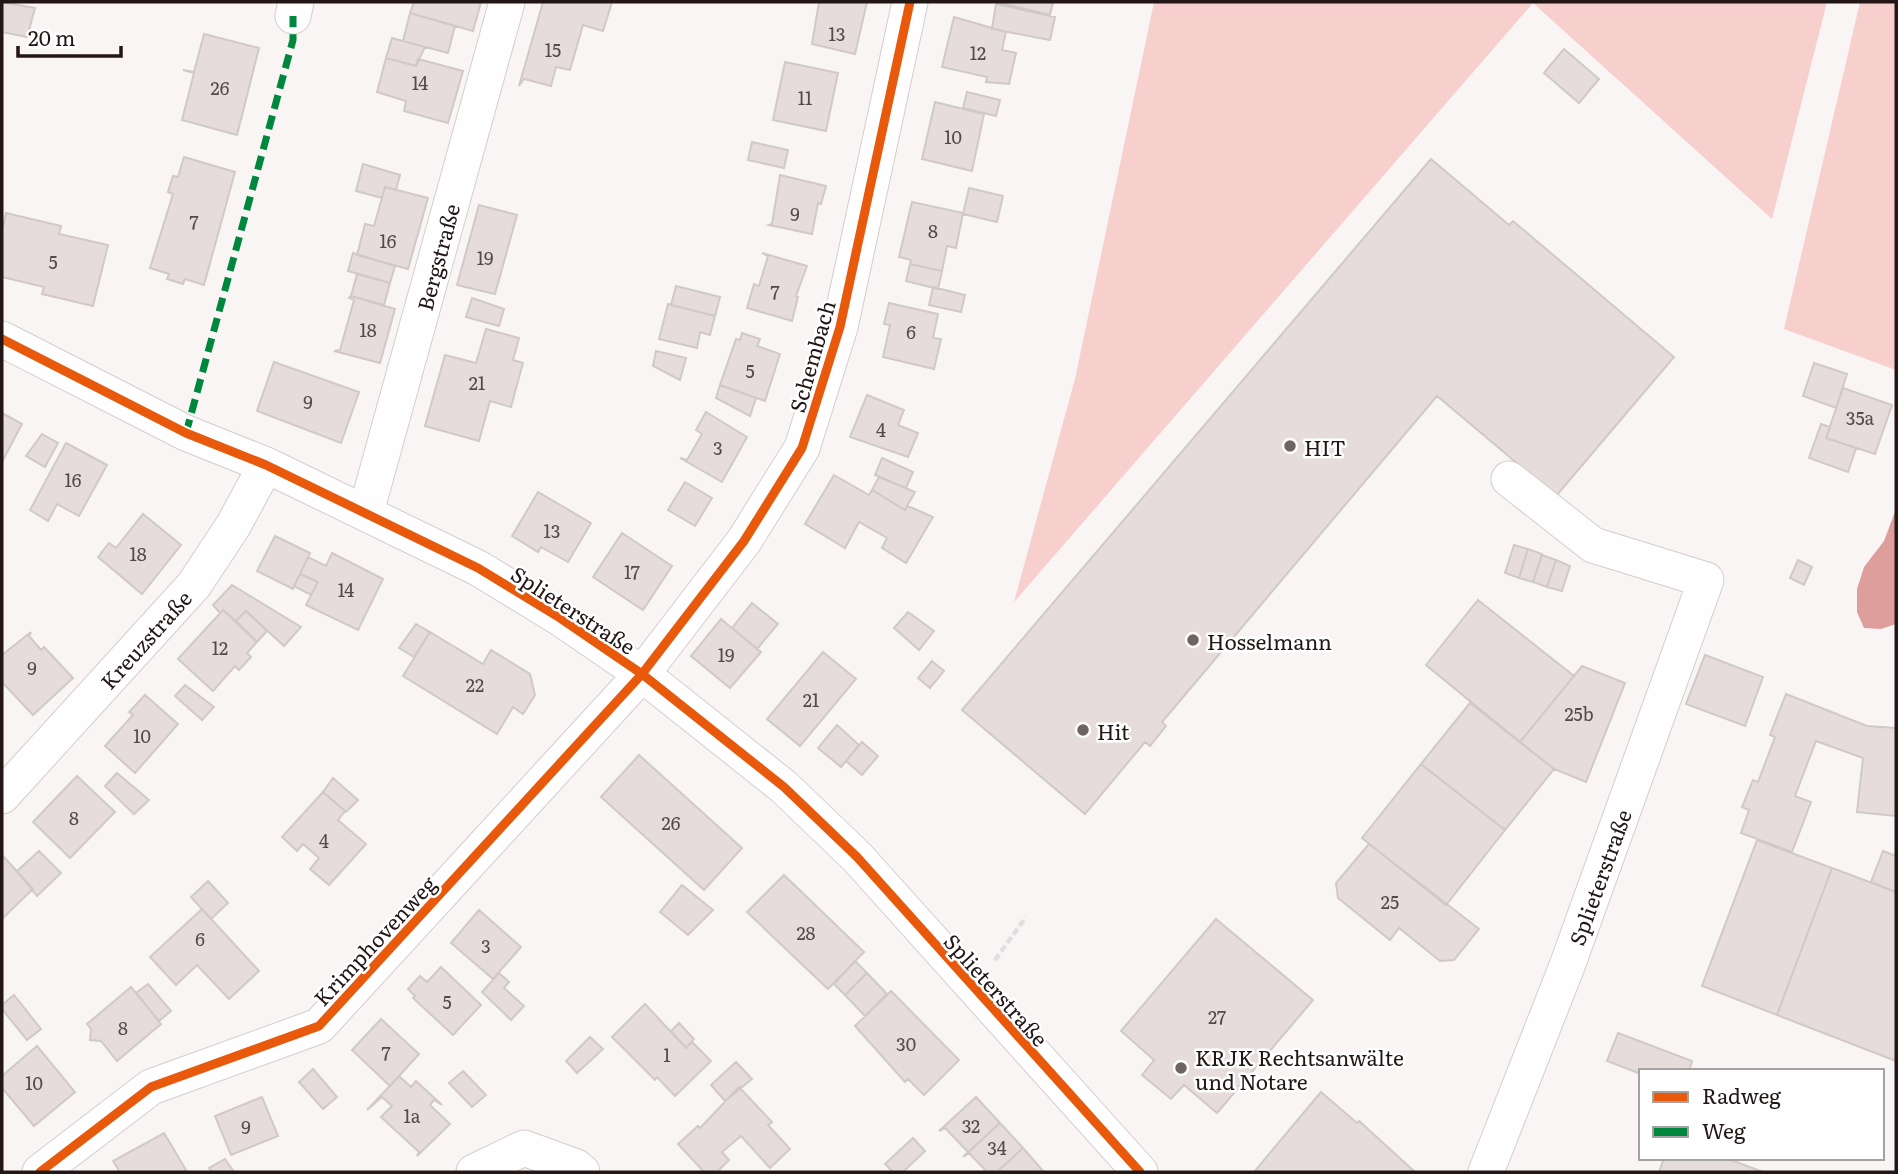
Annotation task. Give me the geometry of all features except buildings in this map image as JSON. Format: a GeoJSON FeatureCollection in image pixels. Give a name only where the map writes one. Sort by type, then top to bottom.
{"type":"FeatureCollection","features":[{"type":"Feature","properties":{"kind":"street","name":"Bergstraße"},"geometry":{"type":"LineString","coordinates":[[366,512],[508,2]]}},
{"type":"Feature","properties":{"kind":"street","name":"Schembach"},"geometry":{"type":"LineString","coordinates":[[642,674],[744,541],[802,448],[840,327],[910,2]]}},
{"type":"Feature","properties":{"kind":"street","name":"Splieterstraße"},"geometry":{"type":"LineString","coordinates":[[2,339],[186,433],[266,465],[478,568],[560,618],[642,674],[803,805],[857,857],[1140,1172]]}},
{"type":"Feature","properties":{"kind":"street","name":"Kreuzstraße"},"geometry":{"type":"LineString","coordinates":[[2,796],[194,584],[233,526],[266,465]]}},
{"type":"Feature","properties":{"kind":"street","name":"Splieterstraße"},"geometry":{"type":"LineString","coordinates":[[1486,1172],[1567,966],[1706,580],[1592,545],[1509,479]]}},
{"type":"Feature","properties":{"kind":"street","name":"Krimphovenweg"},"geometry":{"type":"LineString","coordinates":[[40,1172],[151,1087],[319,1026],[642,674]]}},
{"type":"Feature","properties":{"kind":"street"},"geometry":{"type":"LineString","coordinates":[[474,1172],[524,1148],[576,1167],[582,1172]]}},
{"type":"Feature","properties":{"kind":"path"},"geometry":{"type":"LineString","coordinates":[[974,989],[1026,917]]}},
{"type":"Feature","properties":{"kind":"shaded area"},"geometry":{"type":"Polygon","coordinates":[[[1154,2],[1827,2],[1772,219],[1533,3],[1014,602],[1075,379],[1154,2]]]}},
{"type":"Feature","properties":{"kind":"shaded area"},"geometry":{"type":"Polygon","coordinates":[[[1860,2],[1896,2],[1896,370],[1784,329],[1860,2]]]}},
{"type":"Feature","properties":{"kind":"shaded area"},"geometry":{"type":"Polygon","coordinates":[[[1896,509],[1896,624],[1881,629],[1864,628],[1857,612],[1857,589],[1864,567],[1884,541],[1896,509]]]}},
{"type":"Feature","properties":{"kind":"marked path"},"geometry":{"type":"LineString","coordinates":[[186,433],[293,40],[293,16]]}},
{"type":"Feature","properties":{"kind":"cycle path"},"geometry":{"type":"LineString","coordinates":[[40,1172],[151,1087],[319,1026],[642,674],[744,541],[802,448],[840,327],[910,2]]}},
{"type":"Feature","properties":{"kind":"cycle path"},"geometry":{"type":"LineString","coordinates":[[2,339],[186,433],[266,465],[478,568],[560,618],[642,674],[784,787],[857,857],[1140,1172]]}},
{"type":"Feature","properties":{"kind":"place","name":"HIT"},"geometry":{"type":"Point","coordinates":[1290,446]}},
{"type":"Feature","properties":{"kind":"place","name":"Hosselmann"},"geometry":{"type":"Point","coordinates":[1193,640]}},
{"type":"Feature","properties":{"kind":"place","name":"Hit"},"geometry":{"type":"Point","coordinates":[1083,730]}},
{"type":"Feature","properties":{"kind":"place","name":"KRJK Rechtsanwälte und Notare"},"geometry":{"type":"Point","coordinates":[1181,1068]}}]}
